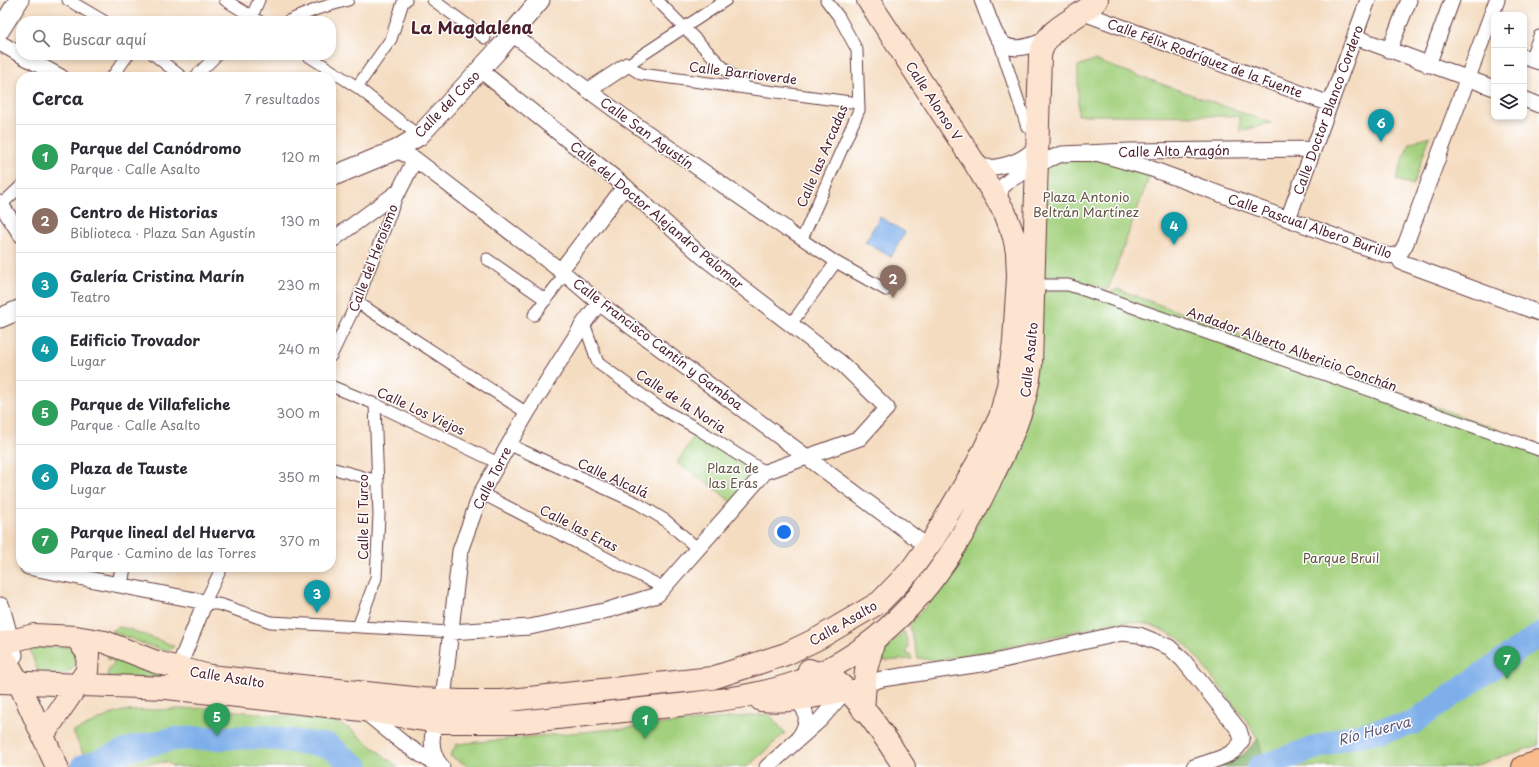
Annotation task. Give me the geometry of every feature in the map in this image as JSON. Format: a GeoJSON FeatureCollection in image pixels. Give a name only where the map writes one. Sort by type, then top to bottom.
{"type":"FeatureCollection","features":[{"type":"Feature","properties":{"kind":"main road","name":"Calle Alonso V"},"geometry":{"type":"LineString","coordinates":[[868,0],[976,165],[999,203]]}},
{"type":"Feature","properties":{"kind":"main road","name":"Calle Asalto"},"geometry":{"type":"LineString","coordinates":[[10,682],[188,690],[362,710],[436,722],[519,722],[740,697],[800,681],[821,673],[846,659],[874,640],[912,605],[952,554],[967,528],[1014,431],[1024,406],[1031,365],[1037,165],[1032,135],[1040,55],[1047,39],[1058,28],[1089,6]]}},
{"type":"Feature","properties":{"kind":"main road","name":"Calle Asalto"},"geometry":{"type":"LineString","coordinates":[[3,645],[34,635],[76,637],[105,642],[150,660],[178,669],[231,679],[452,701],[502,701],[712,678],[754,666],[786,654],[812,641],[880,602],[910,571],[992,434],[1000,417],[1008,386],[1015,336],[1018,277],[1017,252],[1011,225],[999,203]]}},
{"type":"Feature","properties":{"kind":"main road"},"geometry":{"type":"LineString","coordinates":[[855,687],[846,659],[852,636],[880,602]]}},
{"type":"Feature","properties":{"kind":"main road"},"geometry":{"type":"LineString","coordinates":[[44,739],[87,671],[89,658],[86,650],[76,637]]}},
{"type":"Feature","properties":{"kind":"main road"},"geometry":{"type":"LineString","coordinates":[[855,687],[874,640]]}},
{"type":"Feature","properties":{"kind":"main road"},"geometry":{"type":"LineString","coordinates":[[3,645],[10,682],[44,739],[57,767]]}},
{"type":"Feature","properties":{"kind":"main road","name":"Calle Asalto"},"geometry":{"type":"LineString","coordinates":[[754,666],[791,666],[821,673],[838,683],[855,687],[863,710],[904,767]]}},
{"type":"Feature","properties":{"kind":"main road"},"geometry":{"type":"LineString","coordinates":[[740,697],[777,701],[855,687]]}},
{"type":"Feature","properties":{"kind":"main road"},"geometry":{"type":"LineString","coordinates":[[1523,767],[1539,762]]}},
{"type":"Feature","properties":{"kind":"street"},"geometry":{"type":"LineString","coordinates":[[0,30],[19,0]]}},
{"type":"Feature","properties":{"kind":"street"},"geometry":{"type":"LineString","coordinates":[[68,0],[95,16]]}},
{"type":"Feature","properties":{"kind":"street"},"geometry":{"type":"LineString","coordinates":[[225,0],[248,16]]}},
{"type":"Feature","properties":{"kind":"street"},"geometry":{"type":"LineString","coordinates":[[255,16],[256,6],[259,0]]}},
{"type":"Feature","properties":{"kind":"street"},"geometry":{"type":"LineString","coordinates":[[300,16],[317,9],[348,0]]}},
{"type":"Feature","properties":{"kind":"street"},"geometry":{"type":"LineString","coordinates":[[357,87],[391,39],[403,2],[406,0]]}},
{"type":"Feature","properties":{"kind":"street"},"geometry":{"type":"LineString","coordinates":[[433,0],[485,38]]}},
{"type":"Feature","properties":{"kind":"street","name":"Calle del Coso"},"geometry":{"type":"LineString","coordinates":[[336,175],[396,150],[419,136],[480,70],[540,0]]}},
{"type":"Feature","properties":{"kind":"street"},"geometry":{"type":"LineString","coordinates":[[657,0],[728,72],[746,87]]}},
{"type":"Feature","properties":{"kind":"street"},"geometry":{"type":"LineString","coordinates":[[589,90],[726,0]]}},
{"type":"Feature","properties":{"kind":"street","name":"Calle las Arcadas"},"geometry":{"type":"LineString","coordinates":[[803,236],[859,110],[857,50],[839,17],[826,0]]}},
{"type":"Feature","properties":{"kind":"street"},"geometry":{"type":"LineString","coordinates":[[976,165],[986,168],[998,167],[1030,153],[1032,135],[999,41],[982,0]]}},
{"type":"Feature","properties":{"kind":"street","name":"Calle Doctor Blanco Cordero"},"geometry":{"type":"LineString","coordinates":[[1288,219],[1368,0]]}},
{"type":"Feature","properties":{"kind":"street"},"geometry":{"type":"LineString","coordinates":[[1389,50],[1409,0]]}},
{"type":"Feature","properties":{"kind":"street"},"geometry":{"type":"LineString","coordinates":[[1428,64],[1452,0]]}},
{"type":"Feature","properties":{"kind":"street"},"geometry":{"type":"LineString","coordinates":[[1397,255],[1401,252],[1406,243],[1468,79],[1488,44],[1498,0]]}},
{"type":"Feature","properties":{"kind":"street","name":"Calle Félix Rodríguez de la Fuente"},"geometry":{"type":"LineString","coordinates":[[1089,6],[1330,104]]}},
{"type":"Feature","properties":{"kind":"street","name":"Calle San Agustín"},"geometry":{"type":"LineString","coordinates":[[512,34],[731,193],[785,228]]}},
{"type":"Feature","properties":{"kind":"street"},"geometry":{"type":"LineString","coordinates":[[1531,59],[1539,36]]}},
{"type":"Feature","properties":{"kind":"street"},"geometry":{"type":"LineString","coordinates":[[1355,37],[1491,87]]}},
{"type":"Feature","properties":{"kind":"street"},"geometry":{"type":"LineString","coordinates":[[999,41],[1013,48],[1022,48],[1047,39]]}},
{"type":"Feature","properties":{"kind":"street"},"geometry":{"type":"LineString","coordinates":[[0,43],[16,52]]}},
{"type":"Feature","properties":{"kind":"street"},"geometry":{"type":"LineString","coordinates":[[30,60],[52,72]]}},
{"type":"Feature","properties":{"kind":"street"},"geometry":{"type":"LineString","coordinates":[[116,72],[124,60]]}},
{"type":"Feature","properties":{"kind":"street"},"geometry":{"type":"LineString","coordinates":[[160,60],[176,72]]}},
{"type":"Feature","properties":{"kind":"street"},"geometry":{"type":"LineString","coordinates":[[200,72],[211,60]]}},
{"type":"Feature","properties":{"kind":"street"},"geometry":{"type":"LineString","coordinates":[[315,60],[334,72]]}},
{"type":"Feature","properties":{"kind":"street","name":"Calle Barrioverde"},"geometry":{"type":"LineString","coordinates":[[627,65],[641,74],[858,103]]}},
{"type":"Feature","properties":{"kind":"street","name":"Calle del Doctor Alejandro Palomar"},"geometry":{"type":"LineString","coordinates":[[480,70],[625,186],[703,257],[841,363],[887,408],[860,438],[806,457]]}},
{"type":"Feature","properties":{"kind":"street"},"geometry":{"type":"LineString","coordinates":[[336,74],[357,87],[419,136]]}},
{"type":"Feature","properties":{"kind":"street"},"geometry":{"type":"LineString","coordinates":[[1527,100],[1539,104]]}},
{"type":"Feature","properties":{"kind":"street","name":"Calle Alto Aragón"},"geometry":{"type":"LineString","coordinates":[[999,203],[1000,192],[1004,184],[1037,165],[1062,154],[1100,154],[1140,151],[1313,149]]}},
{"type":"Feature","properties":{"kind":"street","name":"Calle Francisco Cantín y Gamboa"},"geometry":{"type":"LineString","coordinates":[[396,150],[415,159],[563,272],[599,303],[806,457],[927,542]]}},
{"type":"Feature","properties":{"kind":"street","name":"Calle Pascual Albero Burillo"},"geometry":{"type":"LineString","coordinates":[[1100,154],[1152,170],[1386,255],[1397,255],[1401,262],[1539,313]]}},
{"type":"Feature","properties":{"kind":"street","name":"Calle del Heroísmo"},"geometry":{"type":"LineString","coordinates":[[336,346],[358,302],[398,191],[415,159]]}},
{"type":"Feature","properties":{"kind":"street"},"geometry":{"type":"LineString","coordinates":[[534,316],[546,300],[563,272],[625,186]]}},
{"type":"Feature","properties":{"kind":"street"},"geometry":{"type":"LineString","coordinates":[[16,190],[1,204],[16,227]]}},
{"type":"Feature","properties":{"kind":"street"},"geometry":{"type":"LineString","coordinates":[[336,237],[398,191]]}},
{"type":"Feature","properties":{"kind":"street"},"geometry":{"type":"LineString","coordinates":[[785,228],[803,236],[836,262],[886,290],[892,282]]}},
{"type":"Feature","properties":{"kind":"street"},"geometry":{"type":"LineString","coordinates":[[487,259],[546,300]]}},
{"type":"Feature","properties":{"kind":"street"},"geometry":{"type":"LineString","coordinates":[[791,324],[836,262]]}},
{"type":"Feature","properties":{"kind":"street","name":"Andador Alberto Albericio Conchán"},"geometry":{"type":"LineString","coordinates":[[1034,285],[1068,285],[1081,289],[1539,450]]}},
{"type":"Feature","properties":{"kind":"street"},"geometry":{"type":"LineString","coordinates":[[358,302],[526,413]]}},
{"type":"Feature","properties":{"kind":"street","name":"Calle Torre"},"geometry":{"type":"LineString","coordinates":[[452,701],[450,632],[460,551],[481,493],[526,413],[584,323],[599,303]]}},
{"type":"Feature","properties":{"kind":"street"},"geometry":{"type":"LineString","coordinates":[[0,318],[16,311]]}},
{"type":"Feature","properties":{"kind":"street","name":"Calle de la Noria"},"geometry":{"type":"LineString","coordinates":[[584,323],[598,363],[660,408],[698,429],[765,472]]}},
{"type":"Feature","properties":{"kind":"street","name":"Calle Los Viejos"},"geometry":{"type":"LineString","coordinates":[[336,388],[375,404],[498,463]]}},
{"type":"Feature","properties":{"kind":"street","name":"Calle El Turco"},"geometry":{"type":"LineString","coordinates":[[358,627],[376,578],[379,515],[375,404]]}},
{"type":"Feature","properties":{"kind":"street","name":"Calle Alcalá"},"geometry":{"type":"LineString","coordinates":[[508,444],[637,503],[665,520],[698,549]]}},
{"type":"Feature","properties":{"kind":"street"},"geometry":{"type":"LineString","coordinates":[[54,572],[222,605],[271,622],[450,632],[530,627],[608,610],[656,595],[664,588],[765,472],[806,457]]}},
{"type":"Feature","properties":{"kind":"street"},"geometry":{"type":"LineString","coordinates":[[336,469],[378,481]]}},
{"type":"Feature","properties":{"kind":"street","name":"Calle las Eras"},"geometry":{"type":"LineString","coordinates":[[481,493],[664,588]]}},
{"type":"Feature","properties":{"kind":"street"},"geometry":{"type":"LineString","coordinates":[[927,542],[967,528]]}},
{"type":"Feature","properties":{"kind":"street"},"geometry":{"type":"LineString","coordinates":[[120,585],[122,572]]}},
{"type":"Feature","properties":{"kind":"street"},"geometry":{"type":"LineString","coordinates":[[188,690],[180,679],[178,669],[205,602],[220,572]]}},
{"type":"Feature","properties":{"kind":"street"},"geometry":{"type":"LineString","coordinates":[[0,607],[3,645]]}},
{"type":"Feature","properties":{"kind":"street"},"geometry":{"type":"LineString","coordinates":[[767,767],[855,687],[882,679],[994,662],[1112,635],[1127,634],[1139,635],[1161,643],[1177,654],[1233,721],[1241,735],[1240,744],[1234,751],[1194,767]]}},
{"type":"Feature","properties":{"kind":"street"},"geometry":{"type":"LineString","coordinates":[[794,699],[804,707],[807,717],[805,727],[798,739]]}},
{"type":"Feature","properties":{"kind":"street"},"geometry":{"type":"LineString","coordinates":[[441,767],[436,760],[433,749],[432,733],[436,722],[452,701]]}},
{"type":"Feature","properties":{"kind":"street"},"geometry":{"type":"LineString","coordinates":[[362,710],[403,743],[441,767]]}},
{"type":"Feature","properties":{"kind":"green space"},"geometry":{"type":"Polygon","coordinates":[[[1094,60],[1271,123],[1240,131],[1240,116],[1078,115],[1078,66],[1094,60]]]}},
{"type":"Feature","properties":{"kind":"green space"},"geometry":{"type":"Polygon","coordinates":[[[1430,136],[1413,185],[1396,180],[1409,143],[1430,136]]]}},
{"type":"Feature","properties":{"kind":"green space","name":"Plaza Antonio Beltrán Martínez"},"geometry":{"type":"Polygon","coordinates":[[[1062,154],[1152,169],[1108,290],[1065,277],[1033,276],[1037,165],[1062,154]]]}},
{"type":"Feature","properties":{"kind":"green space","name":"Parque Bruil"},"geometry":{"type":"Polygon","coordinates":[[[1039,279],[1065,279],[1110,293],[1117,289],[1539,445],[1539,745],[1470,767],[1248,767],[1258,739],[1246,720],[1189,648],[1177,637],[1151,625],[1133,622],[1110,623],[996,650],[935,660],[918,658],[909,624],[926,606],[957,566],[981,516],[1039,279]]]}},
{"type":"Feature","properties":{"kind":"green space","name":"Plaza de las Eras"},"geometry":{"type":"Polygon","coordinates":[[[698,429],[765,472],[736,506],[713,487],[677,463],[698,429]]]}},
{"type":"Feature","properties":{"kind":"green space"},"geometry":{"type":"Polygon","coordinates":[[[118,627],[129,629],[174,646],[169,650],[156,648],[156,646],[152,647],[111,631],[118,627]]]}},
{"type":"Feature","properties":{"kind":"green space"},"geometry":{"type":"Polygon","coordinates":[[[904,631],[909,648],[906,649],[907,655],[910,654],[912,659],[884,661],[882,659],[885,651],[904,631]]]}},
{"type":"Feature","properties":{"kind":"green space"},"geometry":{"type":"Polygon","coordinates":[[[39,647],[69,647],[78,655],[75,666],[66,674],[39,675],[30,650],[39,647]]]}},
{"type":"Feature","properties":{"kind":"green space"},"geometry":{"type":"Polygon","coordinates":[[[108,655],[168,678],[108,677],[108,671],[114,663],[112,659],[108,660],[108,655]]]}},
{"type":"Feature","properties":{"kind":"green space"},"geometry":{"type":"Polygon","coordinates":[[[208,708],[332,721],[349,728],[398,767],[173,767],[167,762],[89,766],[73,732],[110,715],[123,711],[208,708]]]}},
{"type":"Feature","properties":{"kind":"green space"},"geometry":{"type":"Polygon","coordinates":[[[769,714],[785,733],[747,767],[470,767],[450,756],[457,744],[769,714]]]}},
{"type":"Feature","properties":{"kind":"green space"},"geometry":{"type":"Polygon","coordinates":[[[1258,739],[1266,767],[1214,767],[1243,755],[1258,739]]]}},
{"type":"Feature","properties":{"kind":"water"},"geometry":{"type":"Polygon","coordinates":[[[880,217],[905,232],[891,257],[865,242],[880,217]]]}},
{"type":"Feature","properties":{"kind":"waterway","name":"Río Huerva"},"geometry":{"type":"LineString","coordinates":[[1259,767],[1344,738],[1411,724],[1539,635]]}},
{"type":"Feature","properties":{"kind":"waterway","name":"Río Huerva"},"geometry":{"type":"LineString","coordinates":[[82,767],[133,748],[173,739],[262,737],[329,746],[357,767]]}},
{"type":"Feature","properties":{"kind":"place","name":"Plaza de Tauste"},"geometry":{"type":"Point","coordinates":[1381,142]}},
{"type":"Feature","properties":{"kind":"place","name":"Edificio Trovador"},"geometry":{"type":"Point","coordinates":[1174,245]}},
{"type":"Feature","properties":{"kind":"place","name":"Centro de Historias"},"geometry":{"type":"Point","coordinates":[893,298]}},
{"type":"Feature","properties":{"kind":"place","name":"Galería Cristina Marín"},"geometry":{"type":"Point","coordinates":[317,613]}},
{"type":"Feature","properties":{"kind":"place","name":"Parque lineal del Huerva"},"geometry":{"type":"Point","coordinates":[1507,679]}},
{"type":"Feature","properties":{"kind":"place","name":"Parque de Villafeliche"},"geometry":{"type":"Point","coordinates":[217,736]}},
{"type":"Feature","properties":{"kind":"place","name":"Parque del Canódromo"},"geometry":{"type":"Point","coordinates":[645,739]}},
{"type":"Feature","properties":{"kind":"district","name":"La Magdalena"},"geometry":{"type":"Point","coordinates":[472,28]}}]}
